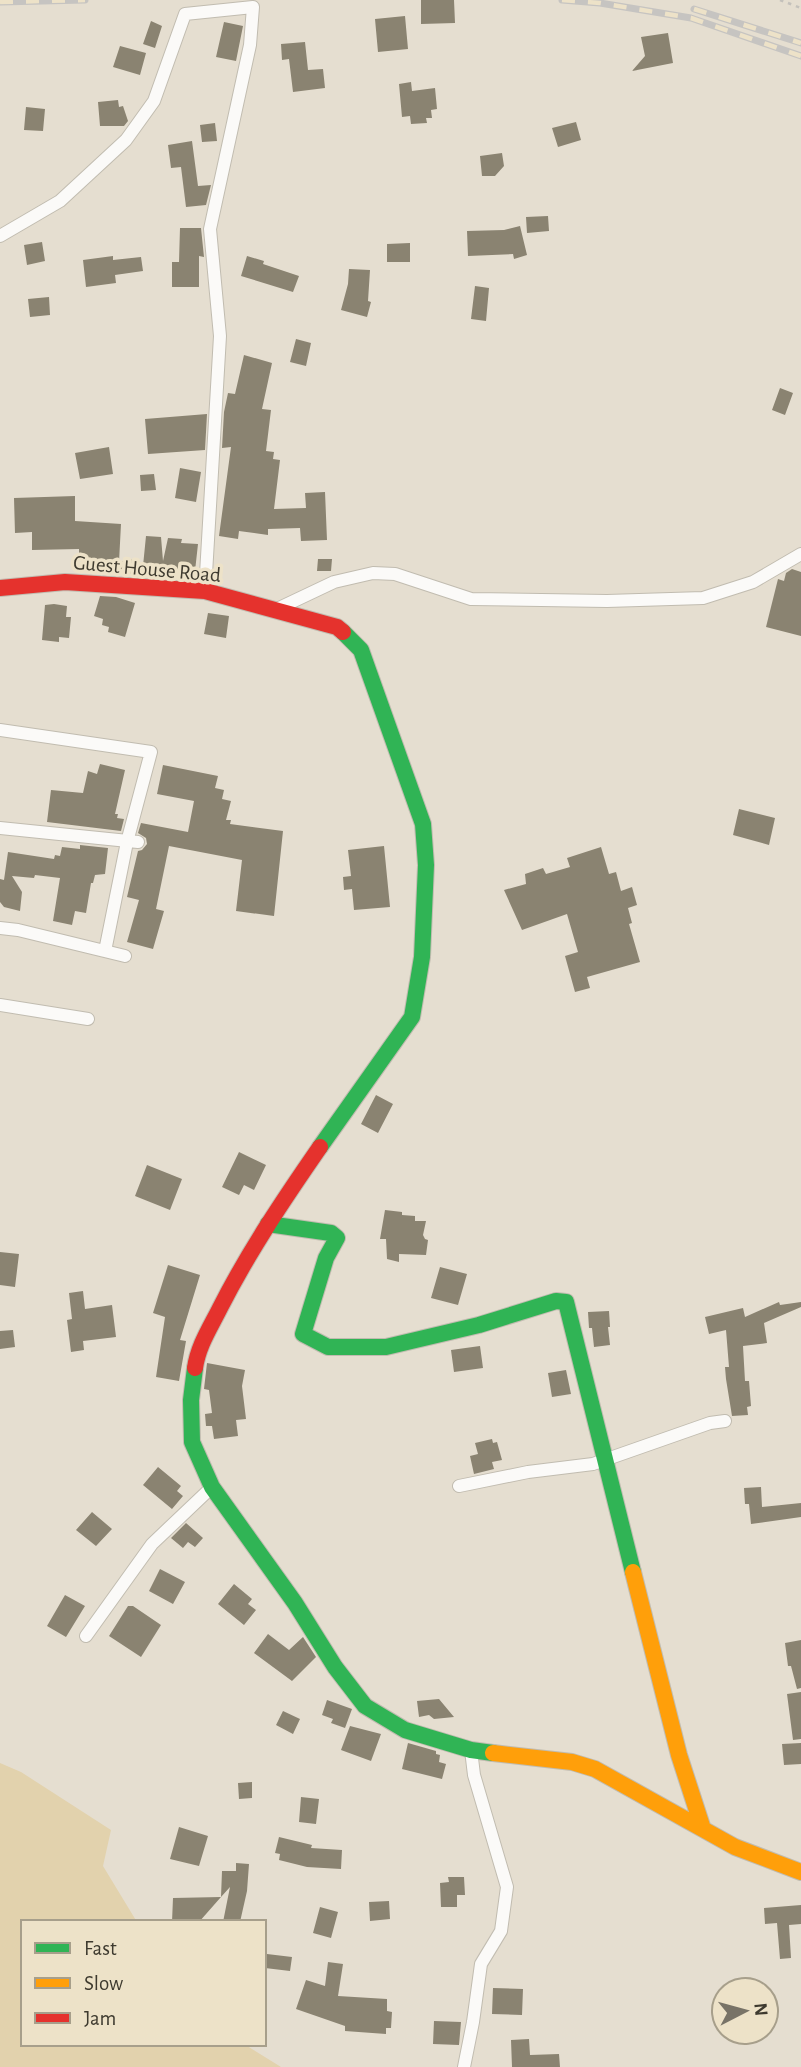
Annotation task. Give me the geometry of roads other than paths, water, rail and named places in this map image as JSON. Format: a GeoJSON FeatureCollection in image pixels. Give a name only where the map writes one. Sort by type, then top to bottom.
{"type":"FeatureCollection","features":[{"type":"Feature","properties":{"kind":"main road","name":"Guest House Road"},"geometry":{"type":"LineString","coordinates":[[0,588],[65,582],[205,591],[337,627],[361,650],[426,834],[426,890],[420,986],[412,1017],[268,1224]]}},
{"type":"Feature","properties":{"kind":"main road"},"geometry":{"type":"LineString","coordinates":[[704,1829],[679,1755],[566,1302],[556,1301],[479,1325],[386,1347],[328,1347],[303,1334],[326,1258],[337,1238],[331,1233],[268,1224],[237,1274],[197,1352],[191,1400],[192,1442],[212,1486],[295,1603],[335,1667],[365,1706],[405,1730],[471,1750],[572,1762],[595,1769],[735,1847],[801,1872]]}},
{"type":"Feature","properties":{"kind":"street"},"geometry":{"type":"LineString","coordinates":[[0,236],[60,201],[126,139],[154,101],[185,14],[253,7],[250,45],[210,229],[220,337],[205,591]]}},
{"type":"Feature","properties":{"kind":"street"},"geometry":{"type":"LineString","coordinates":[[277,609],[334,582],[373,573],[395,575],[471,599],[607,601],[704,598],[753,582],[801,554]]}},
{"type":"Feature","properties":{"kind":"street"},"geometry":{"type":"LineString","coordinates":[[0,730],[151,751],[105,951]]}},
{"type":"Feature","properties":{"kind":"street"},"geometry":{"type":"LineString","coordinates":[[0,828],[132,842]]}},
{"type":"Feature","properties":{"kind":"street"},"geometry":{"type":"LineString","coordinates":[[0,928],[125,956]]}},
{"type":"Feature","properties":{"kind":"street"},"geometry":{"type":"LineString","coordinates":[[0,1005],[88,1019]]}},
{"type":"Feature","properties":{"kind":"street"},"geometry":{"type":"LineString","coordinates":[[459,1486],[528,1472],[593,1464],[710,1423],[725,1421]]}},
{"type":"Feature","properties":{"kind":"street"},"geometry":{"type":"LineString","coordinates":[[86,1636],[152,1544],[212,1486]]}},
{"type":"Feature","properties":{"kind":"street"},"geometry":{"type":"LineString","coordinates":[[464,2067],[481,1964],[501,1931],[507,1887],[474,1775],[471,1750]]}},
{"type":"Feature","properties":{"kind":"railway"},"geometry":{"type":"LineString","coordinates":[[0,2],[85,0]]}},
{"type":"Feature","properties":{"kind":"railway"},"geometry":{"type":"LineString","coordinates":[[562,0],[600,3],[691,18],[801,56]]}},
{"type":"Feature","properties":{"kind":"railway"},"geometry":{"type":"LineString","coordinates":[[694,9],[801,43]]}}]}
